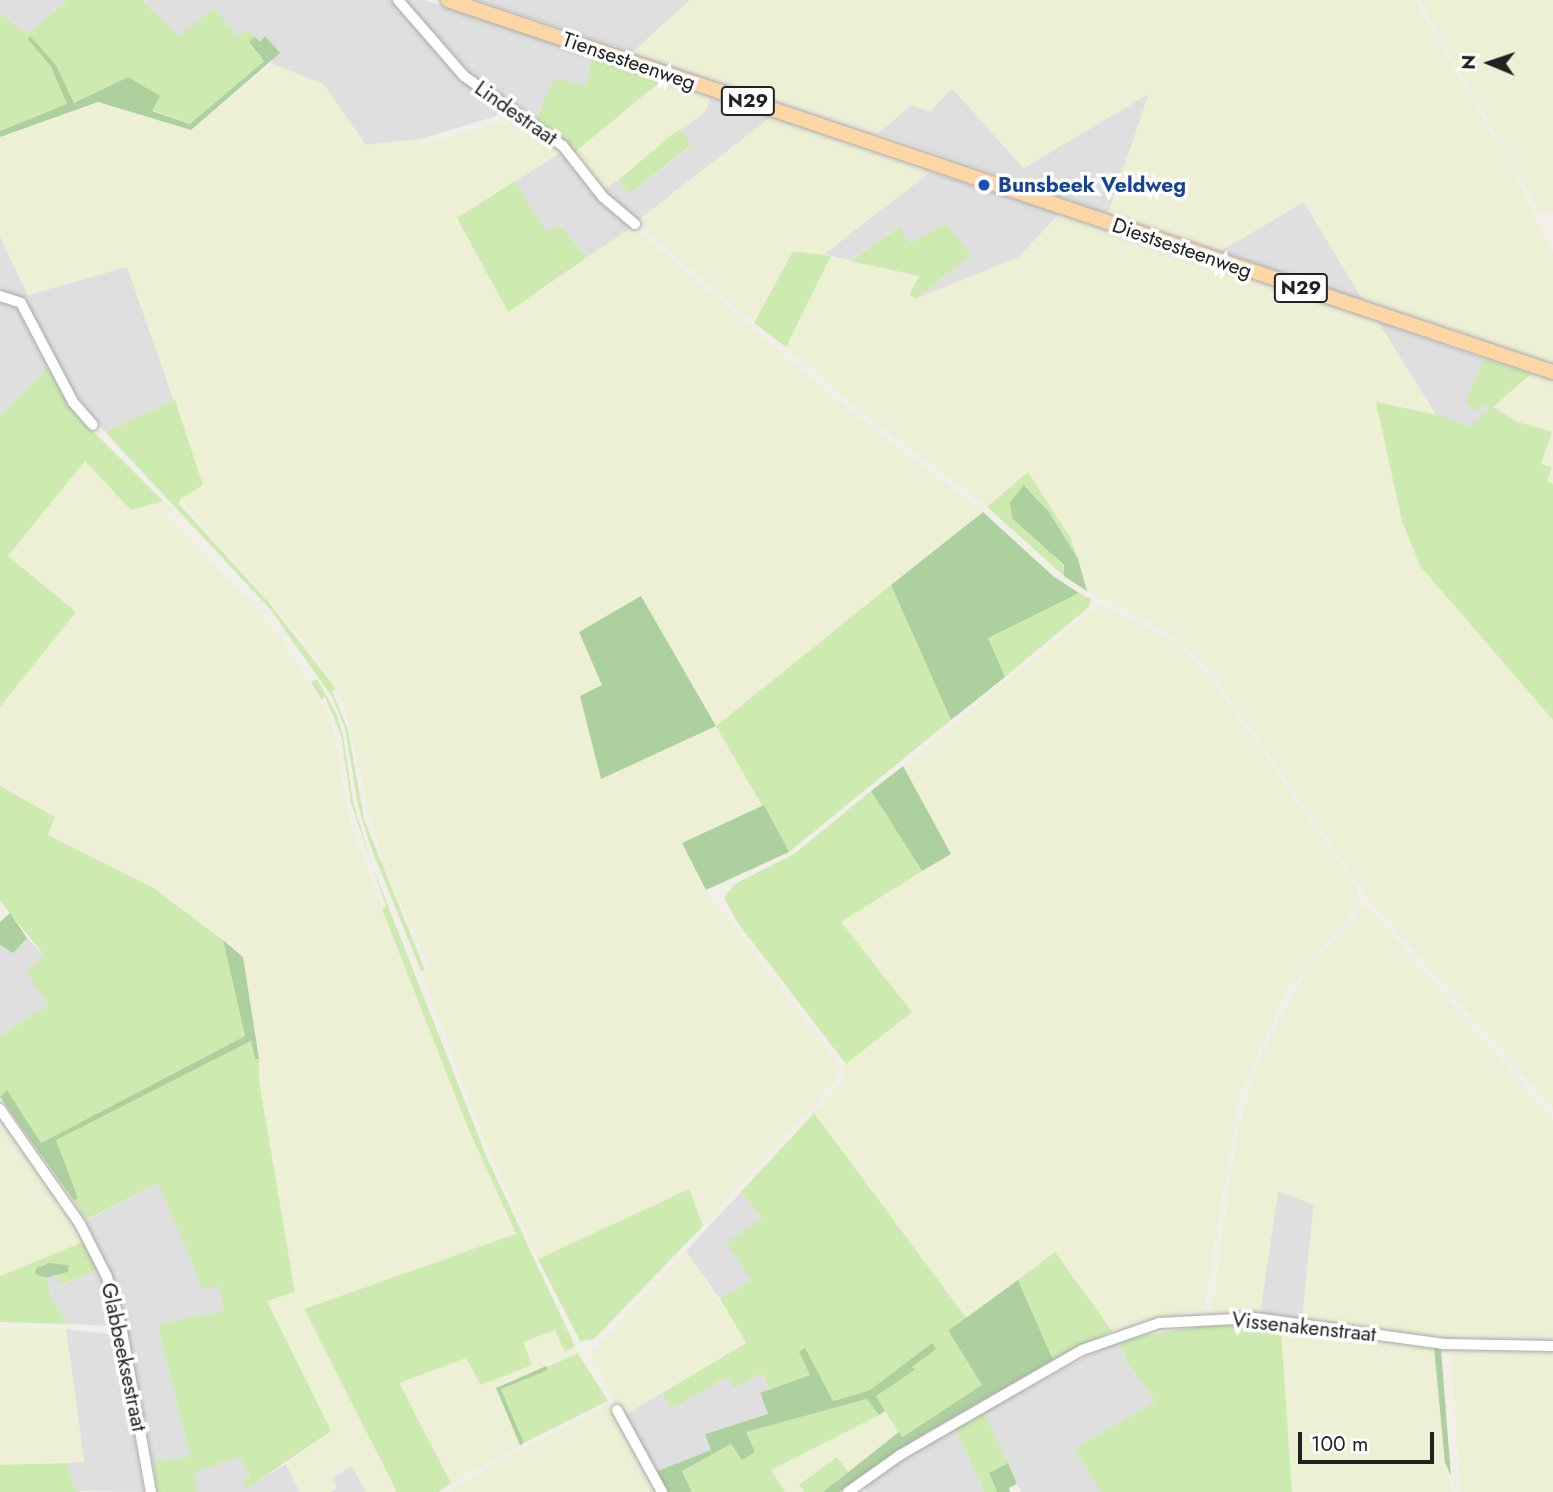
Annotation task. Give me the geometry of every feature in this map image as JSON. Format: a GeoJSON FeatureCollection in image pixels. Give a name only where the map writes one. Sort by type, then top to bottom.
{"type":"FeatureCollection","features":[{"type":"Feature","properties":{"kind":"main road","name":"Tiensesteenweg"},"geometry":{"type":"LineString","coordinates":[[448,0],[1049,203]]}},
{"type":"Feature","properties":{"kind":"main road","name":"Diestsesteenweg"},"geometry":{"type":"LineString","coordinates":[[1049,203],[1553,372]]}},
{"type":"Feature","properties":{"kind":"street","name":"Lindestraat"},"geometry":{"type":"LineString","coordinates":[[398,0],[464,76],[563,146],[603,197],[635,224]]}},
{"type":"Feature","properties":{"kind":"street"},"geometry":{"type":"LineString","coordinates":[[0,296],[21,303],[74,402],[93,425]]}},
{"type":"Feature","properties":{"kind":"street","name":"Glabbeeksestraat"},"geometry":{"type":"LineString","coordinates":[[0,1109],[80,1224],[111,1289],[151,1492]]}},
{"type":"Feature","properties":{"kind":"street","name":"Vissenakenstraat"},"geometry":{"type":"LineString","coordinates":[[848,1492],[921,1442],[1082,1350],[1159,1323],[1255,1318],[1444,1344],[1553,1346]]}},
{"type":"Feature","properties":{"kind":"street"},"geometry":{"type":"LineString","coordinates":[[617,1410],[662,1492]]}},
{"type":"Feature","properties":{"kind":"shaded area"},"geometry":{"type":"Polygon","coordinates":[[[0,0],[68,0],[27,34],[0,13],[0,0]]]}},
{"type":"Feature","properties":{"kind":"shaded area"},"geometry":{"type":"Polygon","coordinates":[[[142,0],[394,0],[459,74],[499,109],[496,116],[421,139],[366,145],[323,84],[272,64],[264,37],[260,42],[255,37],[178,37],[142,0]]]}},
{"type":"Feature","properties":{"kind":"shaded area"},"geometry":{"type":"Polygon","coordinates":[[[408,0],[424,0],[592,57],[586,86],[535,123],[467,74],[406,6],[408,0]]]}},
{"type":"Feature","properties":{"kind":"shaded area"},"geometry":{"type":"Polygon","coordinates":[[[477,0],[690,0],[633,52],[477,0]]]}},
{"type":"Feature","properties":{"kind":"shaded area"},"geometry":{"type":"Polygon","coordinates":[[[952,88],[1024,168],[1149,93],[1108,214],[878,133],[912,105],[930,111],[952,88]]]}},
{"type":"Feature","properties":{"kind":"shaded area"},"geometry":{"type":"Polygon","coordinates":[[[710,98],[771,117],[636,222],[602,191],[618,180],[629,194],[692,146],[679,129],[706,110],[710,98]]]}},
{"type":"Feature","properties":{"kind":"shaded area"},"geometry":{"type":"Polygon","coordinates":[[[563,151],[633,227],[586,258],[560,225],[546,233],[515,181],[563,151]]]}},
{"type":"Feature","properties":{"kind":"shaded area"},"geometry":{"type":"Polygon","coordinates":[[[930,172],[1059,214],[1019,257],[916,299],[971,255],[910,244],[898,227],[850,261],[824,254],[930,172]]]}},
{"type":"Feature","properties":{"kind":"shaded area"},"geometry":{"type":"Polygon","coordinates":[[[1304,202],[1363,300],[1220,251],[1304,202]]]}},
{"type":"Feature","properties":{"kind":"shaded area"},"geometry":{"type":"Polygon","coordinates":[[[0,236],[28,295],[127,266],[175,400],[105,432],[73,394],[25,302],[0,293],[0,236]]]}},
{"type":"Feature","properties":{"kind":"shaded area"},"geometry":{"type":"Polygon","coordinates":[[[0,298],[20,306],[50,366],[0,416],[0,298]]]}},
{"type":"Feature","properties":{"kind":"shaded area"},"geometry":{"type":"Polygon","coordinates":[[[1378,322],[1485,359],[1476,383],[1490,409],[1468,428],[1438,418],[1378,322]]]}},
{"type":"Feature","properties":{"kind":"shaded area"},"geometry":{"type":"Polygon","coordinates":[[[27,938],[45,956],[48,1004],[0,1036],[0,945],[13,952],[27,938]]]}},
{"type":"Feature","properties":{"kind":"shaded area"},"geometry":{"type":"Polygon","coordinates":[[[158,1183],[204,1289],[218,1285],[225,1311],[157,1324],[190,1456],[153,1462],[123,1309],[86,1221],[158,1183]]]}},
{"type":"Feature","properties":{"kind":"shaded area"},"geometry":{"type":"Polygon","coordinates":[[[1278,1191],[1314,1204],[1302,1319],[1260,1313],[1278,1191]]]}},
{"type":"Feature","properties":{"kind":"shaded area"},"geometry":{"type":"Polygon","coordinates":[[[741,1192],[762,1218],[751,1280],[720,1299],[686,1251],[741,1192]]]}},
{"type":"Feature","properties":{"kind":"shaded area"},"geometry":{"type":"Polygon","coordinates":[[[98,1270],[113,1326],[67,1324],[50,1298],[46,1278],[57,1275],[61,1285],[98,1270]]]}},
{"type":"Feature","properties":{"kind":"shaded area"},"geometry":{"type":"Polygon","coordinates":[[[66,1329],[116,1335],[144,1492],[74,1491],[68,1463],[84,1461],[66,1329]]]}},
{"type":"Feature","properties":{"kind":"shaded area"},"geometry":{"type":"Polygon","coordinates":[[[1118,1340],[1127,1362],[1155,1401],[1074,1449],[1101,1492],[1021,1492],[983,1411],[1118,1340]]]}},
{"type":"Feature","properties":{"kind":"shaded area"},"geometry":{"type":"Polygon","coordinates":[[[762,1373],[770,1389],[760,1394],[768,1414],[706,1433],[712,1450],[655,1472],[624,1415],[662,1393],[672,1409],[727,1377],[762,1373]]]}},
{"type":"Feature","properties":{"kind":"shaded area"},"geometry":{"type":"Polygon","coordinates":[[[955,1428],[984,1492],[867,1492],[862,1485],[955,1428]]]}},
{"type":"Feature","properties":{"kind":"shaded area"},"geometry":{"type":"Polygon","coordinates":[[[241,1457],[251,1477],[246,1488],[286,1464],[300,1492],[197,1492],[195,1472],[241,1457]]]}},
{"type":"Feature","properties":{"kind":"shaded area"},"geometry":{"type":"Polygon","coordinates":[[[352,1466],[366,1492],[330,1492],[336,1488],[332,1478],[352,1466]]]}},
{"type":"Feature","properties":{"kind":"green space"},"geometry":{"type":"Polygon","coordinates":[[[68,0],[142,0],[178,36],[214,9],[238,36],[248,29],[255,37],[249,43],[264,61],[190,124],[152,110],[128,77],[74,103],[56,65],[28,39],[51,67],[68,105],[0,131],[0,13],[27,34],[68,0]]]}},
{"type":"Feature","properties":{"kind":"green space"},"geometry":{"type":"Polygon","coordinates":[[[690,0],[1414,0],[1508,161],[1553,255],[1553,363],[1363,300],[1304,202],[1220,251],[1108,214],[1149,94],[1023,168],[952,88],[930,111],[911,105],[878,133],[633,52],[690,0]]]}},
{"type":"Feature","properties":{"kind":"green space"},"geometry":{"type":"Polygon","coordinates":[[[1420,0],[1553,0],[1553,210],[1541,214],[1420,0]]]}},
{"type":"Feature","properties":{"kind":"green space"},"geometry":{"type":"Polygon","coordinates":[[[30,36],[56,65],[74,103],[128,77],[160,96],[152,111],[190,124],[264,61],[249,42],[255,37],[260,42],[265,36],[280,53],[191,130],[98,102],[0,137],[0,131],[67,104],[51,67],[28,39],[30,36]]]}},
{"type":"Feature","properties":{"kind":"green space"},"geometry":{"type":"Polygon","coordinates":[[[592,57],[660,82],[574,153],[535,123],[554,78],[586,86],[592,57]]]}},
{"type":"Feature","properties":{"kind":"green space"},"geometry":{"type":"Polygon","coordinates":[[[272,64],[323,84],[366,145],[421,139],[423,145],[508,120],[524,123],[563,151],[458,218],[508,311],[633,227],[844,406],[983,512],[717,725],[764,805],[683,843],[706,890],[840,1068],[835,1081],[703,1226],[689,1189],[538,1259],[483,1137],[421,971],[429,968],[382,862],[343,702],[307,645],[179,499],[203,485],[127,267],[28,295],[0,236],[0,137],[98,102],[191,130],[272,64]]]}},
{"type":"Feature","properties":{"kind":"green space"},"geometry":{"type":"Polygon","coordinates":[[[660,82],[710,98],[706,111],[602,191],[574,153],[660,82]]]}},
{"type":"Feature","properties":{"kind":"green space"},"geometry":{"type":"Polygon","coordinates":[[[771,117],[930,172],[824,254],[793,251],[754,323],[636,222],[771,117]]]}},
{"type":"Feature","properties":{"kind":"green space"},"geometry":{"type":"Polygon","coordinates":[[[679,129],[692,145],[629,194],[618,180],[679,129]]]}},
{"type":"Feature","properties":{"kind":"green space"},"geometry":{"type":"Polygon","coordinates":[[[515,181],[546,232],[560,225],[586,258],[508,312],[457,218],[515,181]]]}},
{"type":"Feature","properties":{"kind":"green space"},"geometry":{"type":"Polygon","coordinates":[[[1059,214],[1378,322],[1438,418],[1377,402],[1402,521],[1420,566],[1553,720],[1553,1109],[1368,898],[1210,669],[1166,631],[1087,591],[1070,537],[1028,472],[987,507],[848,401],[786,347],[831,256],[920,276],[909,294],[916,299],[1019,257],[1059,214]]]}},
{"type":"Feature","properties":{"kind":"green space"},"geometry":{"type":"Polygon","coordinates":[[[946,223],[971,255],[916,299],[909,295],[919,276],[850,261],[899,227],[910,244],[946,223]]]}},
{"type":"Feature","properties":{"kind":"green space"},"geometry":{"type":"Polygon","coordinates":[[[793,251],[831,256],[786,347],[754,323],[793,251]]]}},
{"type":"Feature","properties":{"kind":"green space"},"geometry":{"type":"Polygon","coordinates":[[[1485,359],[1531,374],[1493,407],[1518,422],[1552,432],[1541,464],[1552,467],[1547,481],[1553,484],[1553,720],[1420,566],[1402,521],[1376,402],[1442,416],[1468,427],[1490,409],[1485,404],[1475,411],[1465,402],[1485,359]]]}},
{"type":"Feature","properties":{"kind":"green space"},"geometry":{"type":"Polygon","coordinates":[[[50,366],[83,421],[163,501],[131,510],[85,461],[8,556],[76,612],[0,707],[0,416],[50,366]]]}},
{"type":"Feature","properties":{"kind":"green space"},"geometry":{"type":"Polygon","coordinates":[[[1531,374],[1553,382],[1553,484],[1547,482],[1541,464],[1551,432],[1518,422],[1493,407],[1531,374]]]}},
{"type":"Feature","properties":{"kind":"green space"},"geometry":{"type":"Polygon","coordinates":[[[175,400],[203,485],[180,499],[179,504],[270,604],[336,689],[332,691],[348,730],[364,819],[425,970],[421,971],[370,845],[358,805],[345,728],[332,697],[270,609],[105,432],[175,400]]]}},
{"type":"Feature","properties":{"kind":"green space"},"geometry":{"type":"Polygon","coordinates":[[[85,460],[131,510],[163,501],[173,510],[167,515],[274,629],[331,717],[350,822],[365,864],[468,1128],[516,1234],[304,1309],[397,1492],[366,1492],[352,1466],[332,1478],[337,1488],[330,1492],[300,1492],[286,1464],[331,1430],[267,1301],[295,1292],[259,1081],[259,1046],[239,951],[152,887],[48,835],[55,817],[0,786],[0,707],[76,612],[8,556],[85,460]]]}},
{"type":"Feature","properties":{"kind":"green space"},"geometry":{"type":"Polygon","coordinates":[[[1028,472],[1070,537],[1078,559],[1049,512],[1025,485],[1052,554],[1066,569],[1064,576],[987,507],[1028,472]]]}},
{"type":"Feature","properties":{"kind":"green space"},"geometry":{"type":"Polygon","coordinates":[[[1024,485],[1049,512],[1078,559],[1087,591],[1064,576],[1064,565],[1012,518],[1010,502],[1024,485]]]}},
{"type":"Feature","properties":{"kind":"green space"},"geometry":{"type":"Polygon","coordinates":[[[983,512],[1053,576],[1079,593],[988,638],[1005,677],[951,720],[891,585],[983,512]]]}},
{"type":"Feature","properties":{"kind":"green space"},"geometry":{"type":"Polygon","coordinates":[[[891,585],[951,720],[789,852],[716,726],[891,585]]]}},
{"type":"Feature","properties":{"kind":"green space"},"geometry":{"type":"Polygon","coordinates":[[[1079,593],[1091,599],[1088,608],[1005,677],[987,638],[1079,593]]]}},
{"type":"Feature","properties":{"kind":"green space"},"geometry":{"type":"Polygon","coordinates":[[[641,596],[716,726],[601,779],[580,696],[602,685],[579,632],[641,596]]]}},
{"type":"Feature","properties":{"kind":"green space"},"geometry":{"type":"Polygon","coordinates":[[[1099,605],[1171,640],[1212,680],[1357,888],[1360,901],[1288,990],[1249,1072],[1237,1105],[1204,1310],[1112,1331],[1055,1252],[967,1319],[814,1113],[841,1084],[846,1064],[912,1012],[840,922],[950,854],[903,766],[1099,605]]]}},
{"type":"Feature","properties":{"kind":"green space"},"geometry":{"type":"Polygon","coordinates":[[[317,679],[336,713],[343,735],[353,802],[371,863],[351,803],[341,735],[325,697],[321,699],[311,682],[317,679]]]}},
{"type":"Feature","properties":{"kind":"green space"},"geometry":{"type":"Polygon","coordinates":[[[903,766],[951,854],[922,871],[871,791],[903,766]]]}},
{"type":"Feature","properties":{"kind":"green space"},"geometry":{"type":"Polygon","coordinates":[[[0,786],[55,817],[48,835],[152,887],[223,940],[245,1036],[41,1143],[7,1091],[0,1097],[0,1036],[48,1004],[26,973],[44,955],[0,901],[0,786]]]}},
{"type":"Feature","properties":{"kind":"green space"},"geometry":{"type":"Polygon","coordinates":[[[871,791],[922,871],[841,922],[912,1012],[846,1064],[737,922],[724,898],[735,884],[794,854],[871,791]]]}},
{"type":"Feature","properties":{"kind":"green space"},"geometry":{"type":"Polygon","coordinates":[[[764,805],[789,852],[706,890],[682,843],[764,805]]]}},
{"type":"Feature","properties":{"kind":"green space"},"geometry":{"type":"Polygon","coordinates":[[[373,866],[487,1158],[575,1346],[565,1352],[555,1330],[523,1342],[532,1365],[481,1385],[466,1358],[399,1383],[451,1483],[438,1492],[397,1492],[304,1309],[516,1234],[468,1128],[382,909],[386,906],[373,866]]]}},
{"type":"Feature","properties":{"kind":"green space"},"geometry":{"type":"Polygon","coordinates":[[[1366,905],[1553,1120],[1553,1337],[1464,1340],[1302,1319],[1314,1205],[1278,1191],[1260,1313],[1215,1312],[1212,1307],[1237,1134],[1257,1065],[1303,977],[1366,905]]]}},
{"type":"Feature","properties":{"kind":"green space"},"geometry":{"type":"Polygon","coordinates":[[[10,913],[27,938],[13,953],[0,945],[0,922],[10,913]]]}},
{"type":"Feature","properties":{"kind":"green space"},"geometry":{"type":"Polygon","coordinates":[[[223,940],[243,957],[259,1059],[255,1059],[251,1041],[56,1140],[78,1198],[74,1201],[0,1097],[7,1090],[41,1143],[245,1036],[223,940]]]}},
{"type":"Feature","properties":{"kind":"green space"},"geometry":{"type":"Polygon","coordinates":[[[251,1041],[255,1059],[259,1059],[259,1081],[295,1292],[267,1301],[331,1431],[246,1489],[242,1481],[251,1477],[240,1457],[195,1472],[197,1492],[158,1492],[153,1462],[190,1456],[157,1324],[225,1311],[218,1286],[203,1289],[158,1183],[86,1220],[74,1201],[78,1198],[55,1140],[251,1041]]]}},
{"type":"Feature","properties":{"kind":"green space"},"geometry":{"type":"Polygon","coordinates":[[[814,1113],[967,1319],[948,1332],[982,1385],[901,1437],[876,1396],[914,1371],[912,1367],[932,1344],[870,1390],[832,1401],[799,1352],[811,1375],[770,1389],[762,1373],[734,1388],[727,1377],[672,1409],[662,1393],[746,1343],[720,1299],[751,1280],[726,1243],[762,1218],[741,1192],[814,1113]]]}},
{"type":"Feature","properties":{"kind":"green space"},"geometry":{"type":"Polygon","coordinates":[[[0,1120],[83,1242],[0,1276],[0,1120]]]}},
{"type":"Feature","properties":{"kind":"green space"},"geometry":{"type":"Polygon","coordinates":[[[689,1189],[703,1226],[594,1339],[580,1341],[538,1259],[689,1189]]]}},
{"type":"Feature","properties":{"kind":"green space"},"geometry":{"type":"Polygon","coordinates":[[[83,1242],[98,1270],[60,1285],[57,1275],[68,1272],[69,1265],[43,1264],[41,1277],[46,1278],[51,1298],[67,1324],[0,1322],[0,1276],[83,1242]]]}},
{"type":"Feature","properties":{"kind":"green space"},"geometry":{"type":"Polygon","coordinates":[[[686,1251],[746,1342],[624,1415],[589,1356],[686,1251]]]}},
{"type":"Feature","properties":{"kind":"green space"},"geometry":{"type":"Polygon","coordinates":[[[1055,1252],[1112,1331],[1053,1360],[1018,1280],[1055,1252]]]}},
{"type":"Feature","properties":{"kind":"green space"},"geometry":{"type":"Polygon","coordinates":[[[49,1263],[69,1265],[68,1272],[46,1278],[35,1274],[36,1268],[49,1263]]]}},
{"type":"Feature","properties":{"kind":"green space"},"geometry":{"type":"Polygon","coordinates":[[[1018,1280],[1053,1360],[924,1434],[839,1492],[823,1492],[899,1432],[902,1437],[982,1385],[948,1331],[1018,1280]]]}},
{"type":"Feature","properties":{"kind":"green space"},"geometry":{"type":"Polygon","coordinates":[[[1219,1323],[1281,1328],[1292,1492],[1101,1492],[1074,1449],[1155,1401],[1127,1362],[1118,1340],[1219,1323]]]}},
{"type":"Feature","properties":{"kind":"green space"},"geometry":{"type":"Polygon","coordinates":[[[0,1327],[66,1329],[84,1461],[0,1465],[0,1327]]]}},
{"type":"Feature","properties":{"kind":"green space"},"geometry":{"type":"Polygon","coordinates":[[[1281,1328],[1434,1348],[1445,1463],[1452,1492],[1292,1492],[1281,1328]]]}},
{"type":"Feature","properties":{"kind":"green space"},"geometry":{"type":"Polygon","coordinates":[[[556,1329],[566,1351],[575,1346],[578,1353],[497,1385],[497,1393],[520,1445],[451,1483],[399,1383],[467,1357],[481,1385],[532,1365],[522,1342],[556,1329]]]}},
{"type":"Feature","properties":{"kind":"green space"},"geometry":{"type":"Polygon","coordinates":[[[932,1343],[936,1349],[912,1367],[915,1370],[876,1396],[885,1411],[879,1415],[867,1399],[746,1432],[755,1452],[742,1460],[731,1444],[682,1471],[692,1492],[665,1492],[655,1472],[711,1450],[705,1434],[768,1414],[760,1393],[810,1375],[799,1352],[805,1348],[833,1401],[870,1390],[932,1343]]]}},
{"type":"Feature","properties":{"kind":"green space"},"geometry":{"type":"Polygon","coordinates":[[[1434,1348],[1441,1349],[1451,1476],[1445,1463],[1434,1348]]]}},
{"type":"Feature","properties":{"kind":"green space"},"geometry":{"type":"Polygon","coordinates":[[[1553,1350],[1553,1492],[1460,1492],[1451,1353],[1553,1350]]]}},
{"type":"Feature","properties":{"kind":"green space"},"geometry":{"type":"Polygon","coordinates":[[[578,1353],[608,1401],[524,1443],[501,1388],[578,1353]]]}},
{"type":"Feature","properties":{"kind":"green space"},"geometry":{"type":"Polygon","coordinates":[[[546,1366],[548,1370],[501,1389],[524,1443],[520,1445],[496,1388],[546,1366]]]}},
{"type":"Feature","properties":{"kind":"green space"},"geometry":{"type":"Polygon","coordinates":[[[868,1399],[879,1415],[771,1470],[785,1492],[692,1492],[682,1471],[731,1443],[742,1460],[754,1452],[746,1432],[868,1399]]]}},
{"type":"Feature","properties":{"kind":"green space"},"geometry":{"type":"Polygon","coordinates":[[[610,1404],[659,1492],[450,1492],[510,1455],[610,1404]]]}},
{"type":"Feature","properties":{"kind":"green space"},"geometry":{"type":"Polygon","coordinates":[[[885,1411],[899,1432],[848,1472],[837,1457],[800,1485],[805,1492],[785,1492],[770,1470],[885,1411]]]}},
{"type":"Feature","properties":{"kind":"green space"},"geometry":{"type":"Polygon","coordinates":[[[983,1411],[1008,1463],[989,1473],[997,1492],[984,1492],[955,1428],[983,1411]]]}},
{"type":"Feature","properties":{"kind":"green space"},"geometry":{"type":"Polygon","coordinates":[[[837,1457],[848,1472],[823,1492],[805,1492],[799,1485],[837,1457]]]}},
{"type":"Feature","properties":{"kind":"green space"},"geometry":{"type":"Polygon","coordinates":[[[68,1463],[74,1490],[82,1492],[0,1492],[0,1465],[68,1463]]]}},
{"type":"Feature","properties":{"kind":"green space"},"geometry":{"type":"Polygon","coordinates":[[[1008,1463],[1017,1484],[1009,1488],[1010,1492],[997,1492],[989,1473],[1008,1463]]]}},
{"type":"Feature","properties":{"kind":"place","name":"Bunsbeek Veldweg"},"geometry":{"type":"Point","coordinates":[984,185]}}]}
